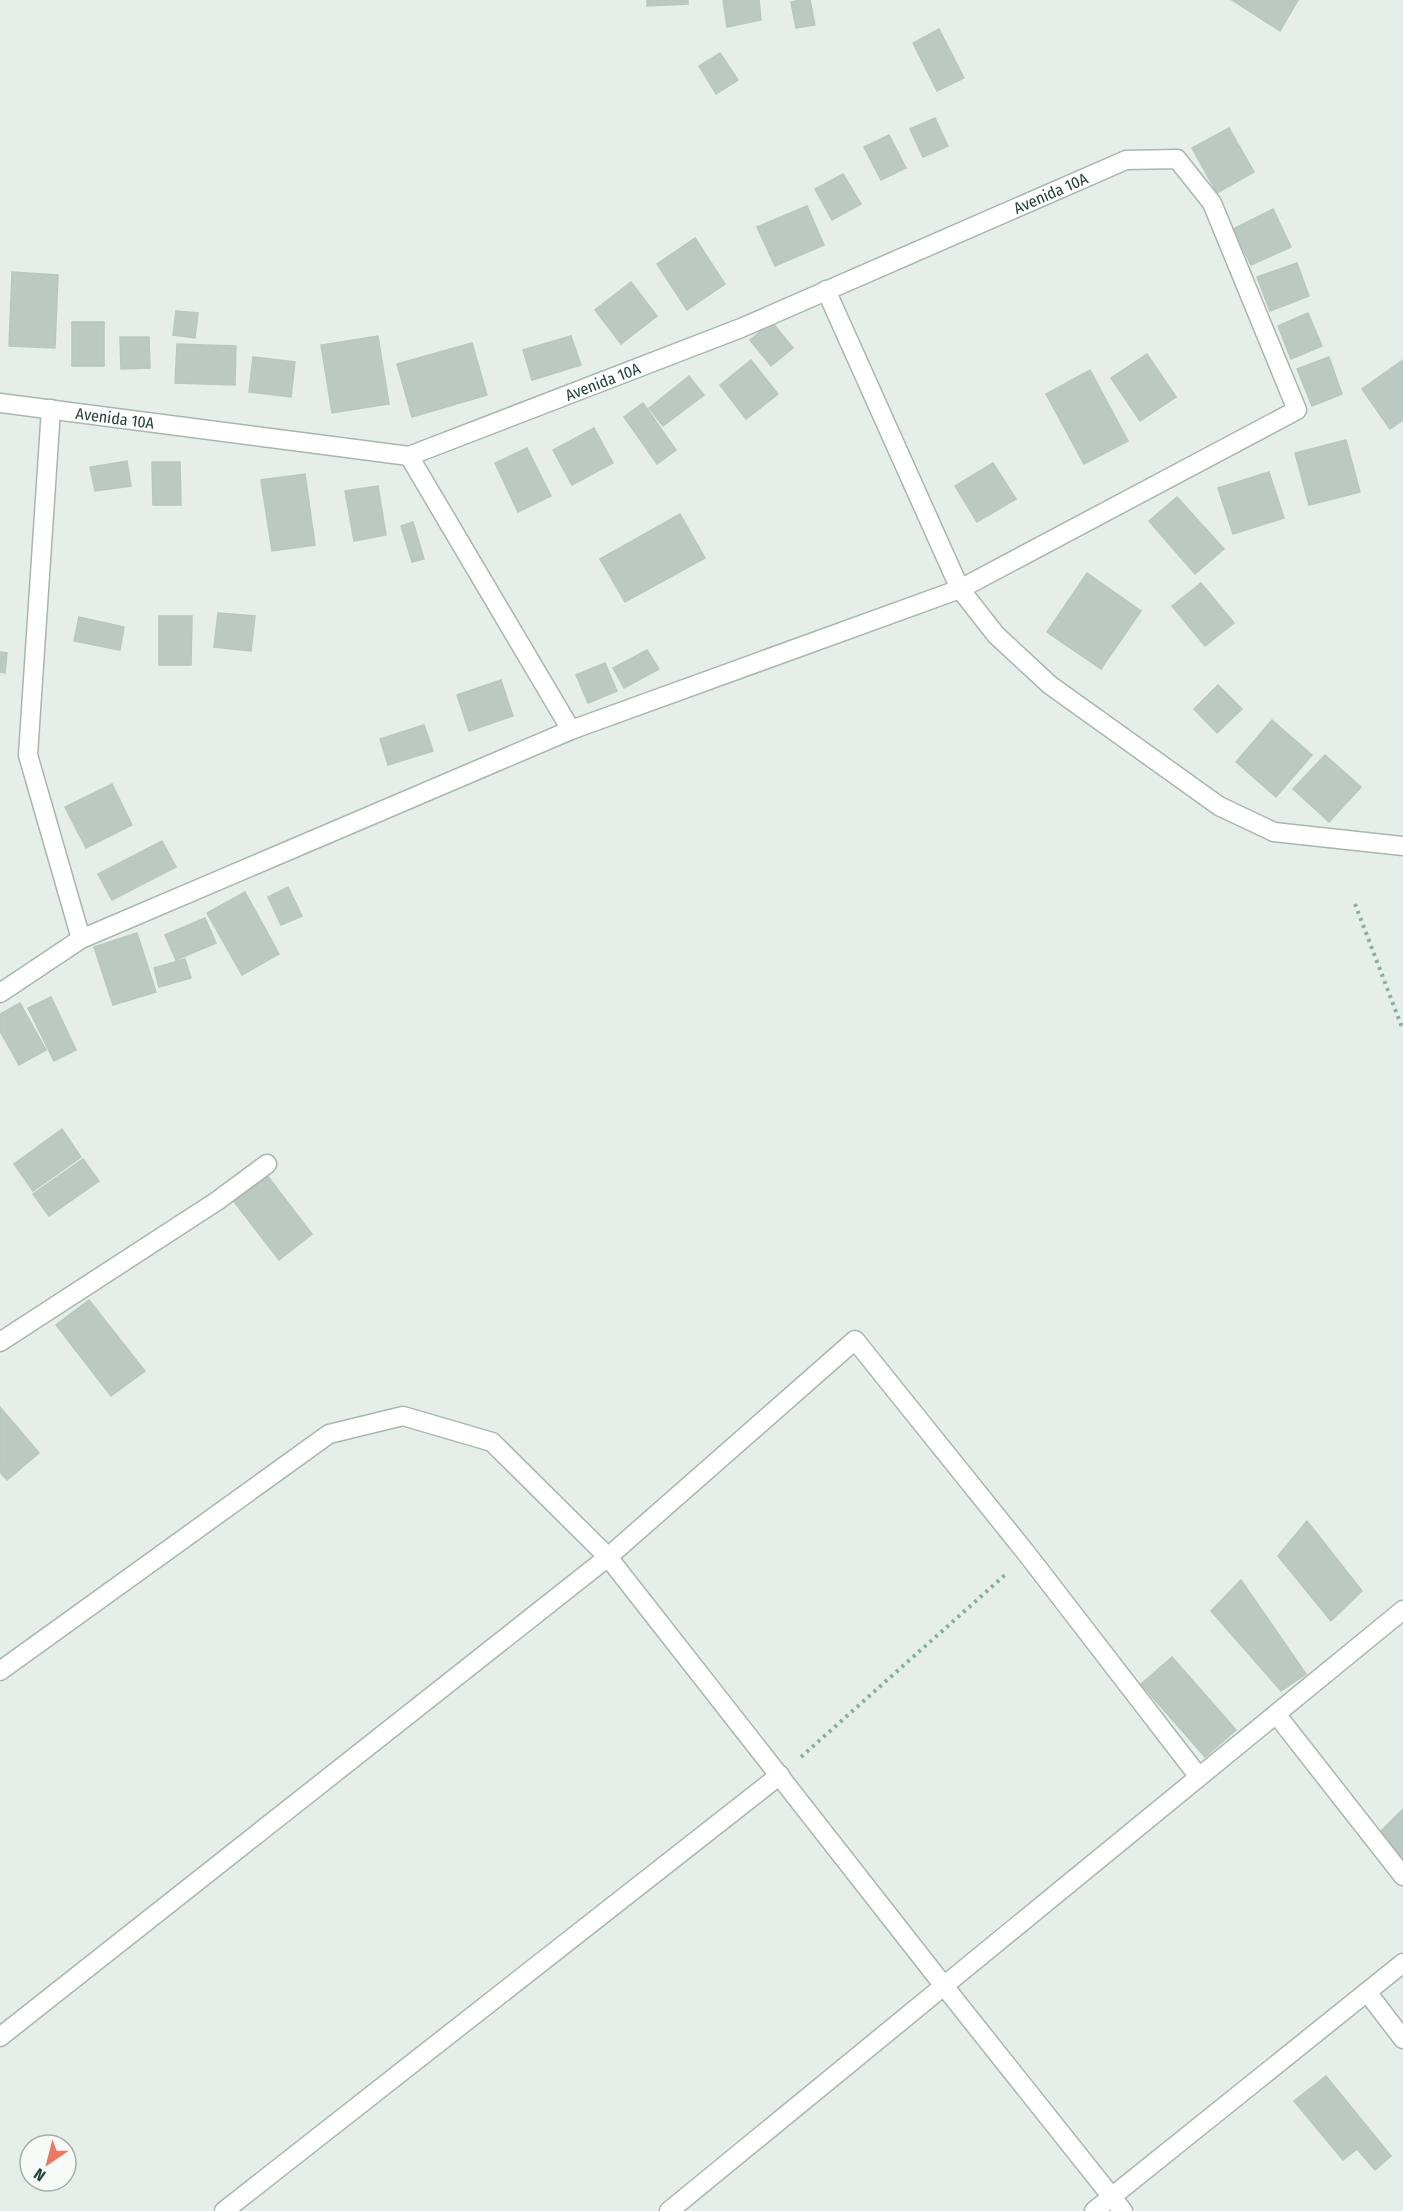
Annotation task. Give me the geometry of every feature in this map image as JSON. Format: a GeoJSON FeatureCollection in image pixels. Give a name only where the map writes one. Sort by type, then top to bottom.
{"type":"FeatureCollection","features":[{"type":"Feature","properties":{"kind":"street","name":"Avenida 10A"},"geometry":{"type":"LineString","coordinates":[[0,403],[409,456],[741,328],[1126,160],[1177,159],[1212,202],[1297,410],[960,589]]}},
{"type":"Feature","properties":{"kind":"street"},"geometry":{"type":"LineString","coordinates":[[826,290],[960,589],[996,635],[1050,685],[1219,806],[1274,832],[1403,846]]}},
{"type":"Feature","properties":{"kind":"street"},"geometry":{"type":"LineString","coordinates":[[51,409],[28,755],[81,939]]}},
{"type":"Feature","properties":{"kind":"street"},"geometry":{"type":"LineString","coordinates":[[409,456],[571,730]]}},
{"type":"Feature","properties":{"kind":"street"},"geometry":{"type":"LineString","coordinates":[[0,993],[81,939],[571,730],[960,589]]}},
{"type":"Feature","properties":{"kind":"street"},"geometry":{"type":"LineString","coordinates":[[0,1342],[217,1201],[267,1164]]}},
{"type":"Feature","properties":{"kind":"street"},"geometry":{"type":"LineString","coordinates":[[0,2037],[608,1557],[855,1340],[1027,1554],[1199,1777]]}},
{"type":"Feature","properties":{"kind":"street"},"geometry":{"type":"LineString","coordinates":[[0,1671],[329,1434],[403,1416],[492,1442],[608,1557],[1118,2204]]}},
{"type":"Feature","properties":{"kind":"street"},"geometry":{"type":"LineString","coordinates":[[669,2211],[1403,1610]]}},
{"type":"Feature","properties":{"kind":"street"},"geometry":{"type":"LineString","coordinates":[[1276,1714],[1403,1876]]}},
{"type":"Feature","properties":{"kind":"street"},"geometry":{"type":"LineString","coordinates":[[224,2211],[780,1775]]}},
{"type":"Feature","properties":{"kind":"street"},"geometry":{"type":"LineString","coordinates":[[1094,2211],[1118,2204],[1403,1963]]}},
{"type":"Feature","properties":{"kind":"street"},"geometry":{"type":"LineString","coordinates":[[1367,1992],[1403,2039]]}},
{"type":"Feature","properties":{"kind":"path"},"geometry":{"type":"LineString","coordinates":[[1355,904],[1403,1030]]}},
{"type":"Feature","properties":{"kind":"path"},"geometry":{"type":"LineString","coordinates":[[780,1775],[1027,1554]]}},
{"type":"Feature","properties":{"kind":"building"},"geometry":{"type":"Polygon","coordinates":[[[647,0],[688,0],[688,4],[647,6],[647,0]]]}},
{"type":"Feature","properties":{"kind":"building"},"geometry":{"type":"Polygon","coordinates":[[[723,0],[759,0],[761,20],[727,27],[723,0]]]}},
{"type":"Feature","properties":{"kind":"building"},"geometry":{"type":"Polygon","coordinates":[[[810,0],[815,25],[796,28],[791,2],[810,0]]]}},
{"type":"Feature","properties":{"kind":"building"},"geometry":{"type":"Polygon","coordinates":[[[1232,0],[1298,0],[1280,31],[1232,0]]]}},
{"type":"Feature","properties":{"kind":"building"},"geometry":{"type":"Polygon","coordinates":[[[939,29],[964,78],[937,91],[913,43],[939,29]]]}},
{"type":"Feature","properties":{"kind":"building"},"geometry":{"type":"Polygon","coordinates":[[[720,53],[738,80],[716,94],[699,66],[720,53]]]}},
{"type":"Feature","properties":{"kind":"building"},"geometry":{"type":"Polygon","coordinates":[[[935,118],[948,146],[923,157],[910,129],[935,118]]]}},
{"type":"Feature","properties":{"kind":"building"},"geometry":{"type":"Polygon","coordinates":[[[1229,128],[1254,172],[1217,193],[1192,148],[1229,128]]]}},
{"type":"Feature","properties":{"kind":"building"},"geometry":{"type":"Polygon","coordinates":[[[889,135],[906,168],[881,180],[864,147],[889,135]]]}},
{"type":"Feature","properties":{"kind":"building"},"geometry":{"type":"Polygon","coordinates":[[[843,174],[861,204],[832,220],[815,189],[843,174]]]}},
{"type":"Feature","properties":{"kind":"building"},"geometry":{"type":"Polygon","coordinates":[[[807,206],[824,245],[775,266],[757,227],[807,206]]]}},
{"type":"Feature","properties":{"kind":"building"},"geometry":{"type":"Polygon","coordinates":[[[1273,209],[1291,247],[1251,265],[1233,229],[1273,209]]]}},
{"type":"Feature","properties":{"kind":"building"},"geometry":{"type":"Polygon","coordinates":[[[695,238],[725,284],[687,310],[657,264],[695,238]]]}},
{"type":"Feature","properties":{"kind":"building"},"geometry":{"type":"Polygon","coordinates":[[[1297,263],[1309,296],[1270,311],[1257,277],[1297,263]]]}},
{"type":"Feature","properties":{"kind":"building"},"geometry":{"type":"Polygon","coordinates":[[[12,272],[58,275],[55,348],[9,346],[12,272]]]}},
{"type":"Feature","properties":{"kind":"building"},"geometry":{"type":"Polygon","coordinates":[[[631,282],[657,316],[621,344],[595,310],[631,282]]]}},
{"type":"Feature","properties":{"kind":"building"},"geometry":{"type":"Polygon","coordinates":[[[176,311],[198,313],[195,338],[173,335],[176,311]]]}},
{"type":"Feature","properties":{"kind":"building"},"geometry":{"type":"Polygon","coordinates":[[[1308,313],[1322,346],[1291,359],[1278,326],[1308,313]]]}},
{"type":"Feature","properties":{"kind":"building"},"geometry":{"type":"Polygon","coordinates":[[[72,322],[104,322],[104,366],[72,366],[72,322]]]}},
{"type":"Feature","properties":{"kind":"building"},"geometry":{"type":"Polygon","coordinates":[[[772,322],[793,348],[771,366],[750,340],[772,322]]]}},
{"type":"Feature","properties":{"kind":"building"},"geometry":{"type":"Polygon","coordinates":[[[378,336],[389,404],[332,413],[321,345],[378,336]]]}},
{"type":"Feature","properties":{"kind":"building"},"geometry":{"type":"Polygon","coordinates":[[[571,336],[581,365],[532,380],[523,350],[571,336]]]}},
{"type":"Feature","properties":{"kind":"building"},"geometry":{"type":"Polygon","coordinates":[[[120,337],[149,337],[150,368],[121,369],[120,337]]]}},
{"type":"Feature","properties":{"kind":"building"},"geometry":{"type":"Polygon","coordinates":[[[472,343],[487,395],[412,417],[397,364],[472,343]]]}},
{"type":"Feature","properties":{"kind":"building"},"geometry":{"type":"Polygon","coordinates":[[[177,344],[236,346],[235,385],[175,383],[177,344]]]}},
{"type":"Feature","properties":{"kind":"building"},"geometry":{"type":"Polygon","coordinates":[[[1147,354],[1176,397],[1140,421],[1111,378],[1147,354]]]}},
{"type":"Feature","properties":{"kind":"building"},"geometry":{"type":"Polygon","coordinates":[[[253,357],[295,362],[291,397],[249,392],[253,357]]]}},
{"type":"Feature","properties":{"kind":"building"},"geometry":{"type":"Polygon","coordinates":[[[1329,357],[1342,394],[1312,406],[1297,369],[1329,357]]]}},
{"type":"Feature","properties":{"kind":"building"},"geometry":{"type":"Polygon","coordinates":[[[751,360],[778,394],[746,419],[720,385],[751,360]]]}},
{"type":"Feature","properties":{"kind":"building"},"geometry":{"type":"Polygon","coordinates":[[[1403,360],[1403,420],[1390,429],[1362,389],[1403,360]]]}},
{"type":"Feature","properties":{"kind":"building"},"geometry":{"type":"Polygon","coordinates":[[[1090,370],[1128,441],[1084,464],[1046,394],[1090,370]]]}},
{"type":"Feature","properties":{"kind":"building"},"geometry":{"type":"Polygon","coordinates":[[[689,376],[704,395],[663,426],[649,408],[689,376]]]}},
{"type":"Feature","properties":{"kind":"building"},"geometry":{"type":"Polygon","coordinates":[[[643,403],[676,450],[657,464],[624,417],[643,403]]]}},
{"type":"Feature","properties":{"kind":"building"},"geometry":{"type":"Polygon","coordinates":[[[594,428],[613,463],[572,485],[553,450],[594,428]]]}},
{"type":"Feature","properties":{"kind":"building"},"geometry":{"type":"Polygon","coordinates":[[[1346,440],[1360,492],[1309,505],[1295,453],[1346,440]]]}},
{"type":"Feature","properties":{"kind":"building"},"geometry":{"type":"Polygon","coordinates":[[[527,448],[551,496],[518,512],[495,463],[527,448]]]}},
{"type":"Feature","properties":{"kind":"building"},"geometry":{"type":"Polygon","coordinates":[[[127,461],[131,486],[95,491],[90,467],[127,461]]]}},
{"type":"Feature","properties":{"kind":"building"},"geometry":{"type":"Polygon","coordinates":[[[152,462],[180,462],[181,505],[153,505],[152,462]]]}},
{"type":"Feature","properties":{"kind":"building"},"geometry":{"type":"Polygon","coordinates":[[[993,463],[1016,499],[977,522],[955,486],[993,463]]]}},
{"type":"Feature","properties":{"kind":"building"},"geometry":{"type":"Polygon","coordinates":[[[1269,472],[1284,518],[1233,534],[1218,488],[1269,472]]]}},
{"type":"Feature","properties":{"kind":"building"},"geometry":{"type":"Polygon","coordinates":[[[305,474],[315,545],[272,551],[261,480],[305,474]]]}},
{"type":"Feature","properties":{"kind":"building"},"geometry":{"type":"Polygon","coordinates":[[[378,486],[386,535],[354,541],[345,491],[378,486]]]}},
{"type":"Feature","properties":{"kind":"building"},"geometry":{"type":"Polygon","coordinates":[[[1177,497],[1224,549],[1195,574],[1149,521],[1177,497]]]}},
{"type":"Feature","properties":{"kind":"building"},"geometry":{"type":"Polygon","coordinates":[[[680,514],[705,558],[625,602],[600,559],[680,514]]]}},
{"type":"Feature","properties":{"kind":"building"},"geometry":{"type":"Polygon","coordinates":[[[413,522],[424,559],[412,562],[401,526],[413,522]]]}},
{"type":"Feature","properties":{"kind":"building"},"geometry":{"type":"Polygon","coordinates":[[[1087,573],[1141,611],[1101,669],[1047,632],[1087,573]]]}},
{"type":"Feature","properties":{"kind":"building"},"geometry":{"type":"Polygon","coordinates":[[[1201,583],[1234,623],[1205,646],[1172,606],[1201,583]]]}},
{"type":"Feature","properties":{"kind":"building"},"geometry":{"type":"Polygon","coordinates":[[[218,613],[255,616],[251,651],[214,647],[218,613]]]}},
{"type":"Feature","properties":{"kind":"building"},"geometry":{"type":"Polygon","coordinates":[[[159,616],[192,616],[191,665],[159,665],[159,616]]]}},
{"type":"Feature","properties":{"kind":"building"},"geometry":{"type":"Polygon","coordinates":[[[79,617],[124,627],[120,650],[74,641],[79,617]]]}},
{"type":"Feature","properties":{"kind":"building"},"geometry":{"type":"Polygon","coordinates":[[[647,650],[659,669],[624,688],[613,668],[647,650]]]}},
{"type":"Feature","properties":{"kind":"building"},"geometry":{"type":"Polygon","coordinates":[[[0,652],[7,653],[5,673],[0,672],[0,652]]]}},
{"type":"Feature","properties":{"kind":"building"},"geometry":{"type":"Polygon","coordinates":[[[605,663],[617,691],[588,703],[576,675],[605,663]]]}},
{"type":"Feature","properties":{"kind":"building"},"geometry":{"type":"Polygon","coordinates":[[[501,680],[513,716],[469,731],[457,695],[501,680]]]}},
{"type":"Feature","properties":{"kind":"building"},"geometry":{"type":"Polygon","coordinates":[[[1218,685],[1242,709],[1217,733],[1194,709],[1218,685]]]}},
{"type":"Feature","properties":{"kind":"building"},"geometry":{"type":"Polygon","coordinates":[[[1272,720],[1312,755],[1276,797],[1236,762],[1272,720]]]}},
{"type":"Feature","properties":{"kind":"building"},"geometry":{"type":"Polygon","coordinates":[[[424,725],[433,751],[388,765],[380,739],[424,725]]]}},
{"type":"Feature","properties":{"kind":"building"},"geometry":{"type":"Polygon","coordinates":[[[1325,755],[1361,787],[1329,822],[1293,789],[1325,755]]]}},
{"type":"Feature","properties":{"kind":"building"},"geometry":{"type":"Polygon","coordinates":[[[112,784],[132,825],[86,848],[65,807],[112,784]]]}},
{"type":"Feature","properties":{"kind":"building"},"geometry":{"type":"Polygon","coordinates":[[[162,841],[176,867],[112,900],[98,874],[162,841]]]}},
{"type":"Feature","properties":{"kind":"building"},"geometry":{"type":"Polygon","coordinates":[[[288,887],[302,916],[281,925],[268,897],[288,887]]]}},
{"type":"Feature","properties":{"kind":"building"},"geometry":{"type":"Polygon","coordinates":[[[245,892],[279,954],[242,975],[207,913],[245,892]]]}},
{"type":"Feature","properties":{"kind":"building"},"geometry":{"type":"Polygon","coordinates":[[[205,918],[216,943],[176,960],[165,935],[205,918]]]}},
{"type":"Feature","properties":{"kind":"building"},"geometry":{"type":"Polygon","coordinates":[[[137,933],[156,992],[113,1005],[94,947],[137,933]]]}},
{"type":"Feature","properties":{"kind":"building"},"geometry":{"type":"Polygon","coordinates":[[[185,959],[191,978],[159,987],[154,968],[185,959]]]}},
{"type":"Feature","properties":{"kind":"building"},"geometry":{"type":"Polygon","coordinates":[[[51,997],[76,1050],[54,1061],[28,1008],[51,997]]]}},
{"type":"Feature","properties":{"kind":"building"},"geometry":{"type":"Polygon","coordinates":[[[20,1003],[46,1050],[19,1065],[0,1031],[0,1014],[20,1003]]]}},
{"type":"Feature","properties":{"kind":"building"},"geometry":{"type":"Polygon","coordinates":[[[62,1129],[81,1157],[33,1191],[14,1164],[62,1129]]]}},
{"type":"Feature","properties":{"kind":"building"},"geometry":{"type":"Polygon","coordinates":[[[83,1159],[99,1181],[49,1216],[33,1194],[83,1159]]]}},
{"type":"Feature","properties":{"kind":"building"},"geometry":{"type":"Polygon","coordinates":[[[266,1174],[312,1234],[279,1260],[232,1199],[266,1174]]]}},
{"type":"Feature","properties":{"kind":"building"},"geometry":{"type":"Polygon","coordinates":[[[89,1300],[145,1371],[111,1396],[56,1325],[89,1300]]]}},
{"type":"Feature","properties":{"kind":"building"},"geometry":{"type":"Polygon","coordinates":[[[0,1407],[39,1453],[7,1480],[0,1472],[0,1407]]]}},
{"type":"Feature","properties":{"kind":"building"},"geometry":{"type":"Polygon","coordinates":[[[1307,1521],[1362,1591],[1331,1621],[1278,1556],[1307,1521]]]}},
{"type":"Feature","properties":{"kind":"building"},"geometry":{"type":"Polygon","coordinates":[[[1241,1580],[1306,1674],[1281,1691],[1211,1611],[1241,1580]]]}},
{"type":"Feature","properties":{"kind":"building"},"geometry":{"type":"Polygon","coordinates":[[[1172,1657],[1236,1730],[1205,1757],[1141,1684],[1172,1657]]]}},
{"type":"Feature","properties":{"kind":"building"},"geometry":{"type":"Polygon","coordinates":[[[1403,1809],[1403,1858],[1380,1832],[1403,1809]]]}},
{"type":"Feature","properties":{"kind":"building"},"geometry":{"type":"Polygon","coordinates":[[[1326,2076],[1391,2156],[1375,2170],[1357,2149],[1343,2160],[1294,2101],[1326,2076]]]}}]}
